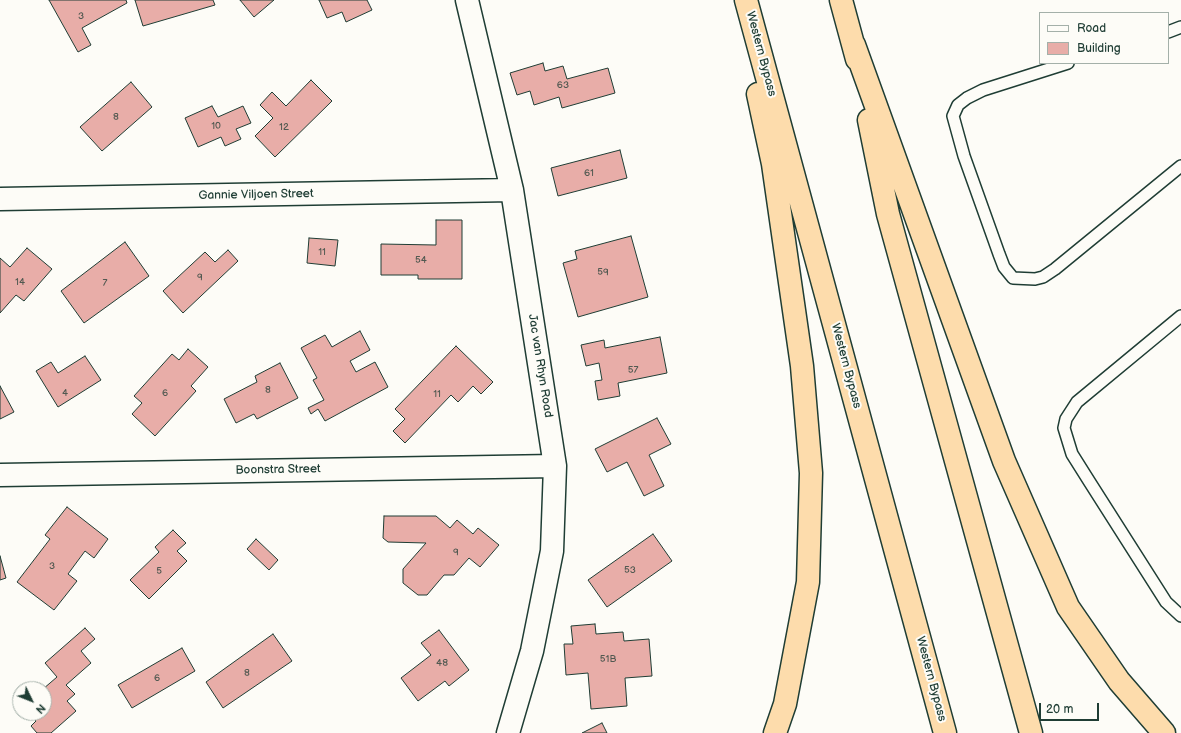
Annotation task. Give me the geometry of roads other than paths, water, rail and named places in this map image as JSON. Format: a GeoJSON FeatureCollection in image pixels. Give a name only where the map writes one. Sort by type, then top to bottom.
{"type":"FeatureCollection","features":[{"type":"Feature","properties":{"kind":"highway"},"geometry":{"type":"LineString","coordinates":[[738,0],[772,164],[802,366],[811,473],[808,582],[786,704],[775,733]]}},
{"type":"Feature","properties":{"kind":"highway","name":"Western Bypass"},"geometry":{"type":"LineString","coordinates":[[746,0],[945,733]]}},
{"type":"Feature","properties":{"kind":"highway"},"geometry":{"type":"LineString","coordinates":[[841,0],[854,45],[1004,461],[1068,607],[1119,681],[1164,733]]}},
{"type":"Feature","properties":{"kind":"highway"},"geometry":{"type":"LineString","coordinates":[[854,45],[888,214],[1030,733]]}},
{"type":"Feature","properties":{"kind":"street","name":"Jac van Rhyn Road"},"geometry":{"type":"LineString","coordinates":[[467,0],[512,190],[555,466],[552,551],[532,651],[508,733]]}},
{"type":"Feature","properties":{"kind":"street","name":"Gannie Viljoen Street"},"geometry":{"type":"LineString","coordinates":[[0,199],[512,190]]}},
{"type":"Feature","properties":{"kind":"street","name":"Boonstra Street"},"geometry":{"type":"LineString","coordinates":[[0,475],[555,466]]}},
{"type":"Feature","properties":{"kind":"lane"},"geometry":{"type":"LineString","coordinates":[[1169,32],[1181,28]]}},
{"type":"Feature","properties":{"kind":"lane"},"geometry":{"type":"LineString","coordinates":[[1065,64],[983,90],[967,98],[958,105],[953,116],[964,156],[999,254],[1004,267],[1013,278],[1034,279],[1055,269],[1181,166]]}},
{"type":"Feature","properties":{"kind":"lane"},"geometry":{"type":"LineString","coordinates":[[1181,316],[1077,402],[1066,419],[1064,428],[1072,454],[1166,602],[1181,616]]}}]}
